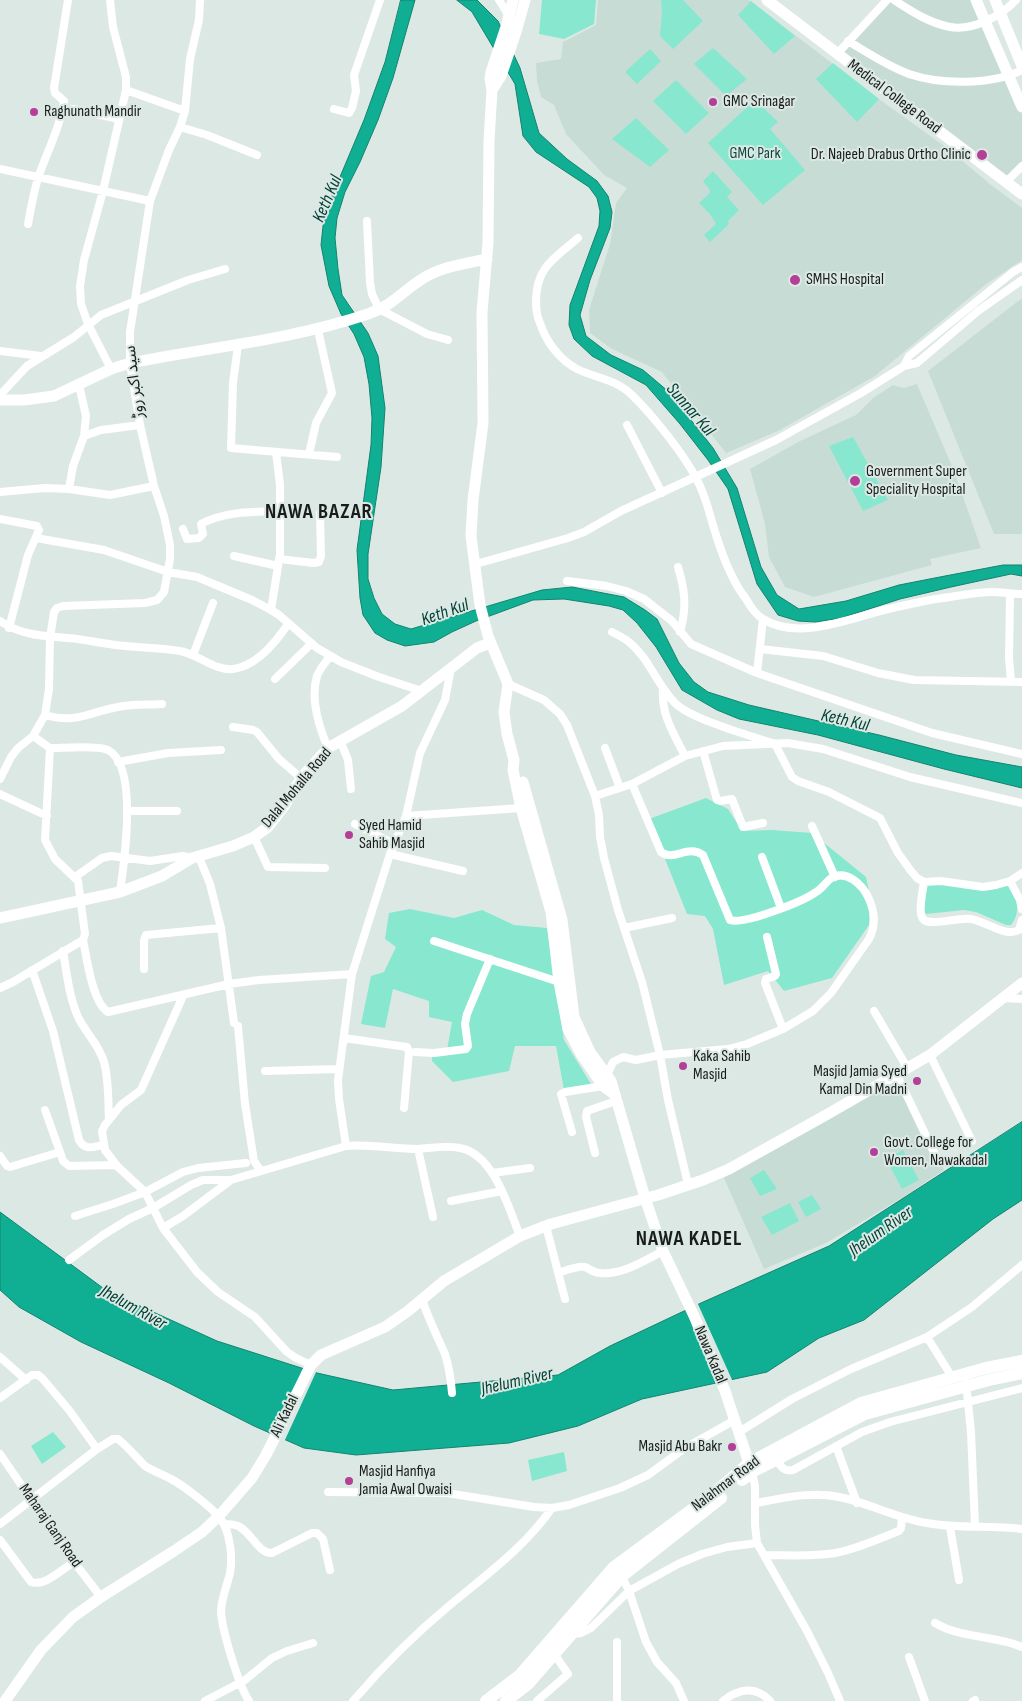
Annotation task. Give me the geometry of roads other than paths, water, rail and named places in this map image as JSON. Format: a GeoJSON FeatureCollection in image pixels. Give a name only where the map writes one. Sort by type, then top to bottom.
{"type":"FeatureCollection","features":[{"type":"Feature","properties":{"kind":"main road"},"geometry":{"type":"LineString","coordinates":[[511,25],[513,0]]}},
{"type":"Feature","properties":{"kind":"main road"},"geometry":{"type":"LineString","coordinates":[[525,0],[511,25],[492,90],[487,259],[482,312],[483,423],[473,500],[471,536],[480,605],[489,640],[508,684],[504,712],[507,734],[514,760],[521,808],[551,912],[559,982],[568,1029],[580,1054],[605,1080]]}},
{"type":"Feature","properties":{"kind":"main road","name":"Medical College Road"},"geometry":{"type":"LineString","coordinates":[[767,0],[1022,194]]}},
{"type":"Feature","properties":{"kind":"main road"},"geometry":{"type":"LineString","coordinates":[[976,0],[1022,107]]}},
{"type":"Feature","properties":{"kind":"main road"},"geometry":{"type":"LineString","coordinates":[[995,0],[1022,66]]}},
{"type":"Feature","properties":{"kind":"main road"},"geometry":{"type":"LineString","coordinates":[[0,400],[24,400],[54,396],[111,369],[130,363],[238,345],[323,328],[366,315],[379,309],[396,300],[419,281],[445,268],[487,259]]}},
{"type":"Feature","properties":{"kind":"main road","name":"Dalal Mohalla Road"},"geometry":{"type":"LineString","coordinates":[[0,918],[81,902],[120,892],[162,876],[195,857],[233,846],[254,837],[268,827],[285,805],[301,778],[328,748],[402,706],[489,640]]}},
{"type":"Feature","properties":{"kind":"main road"},"geometry":{"type":"LineString","coordinates":[[514,760],[519,768],[562,920],[574,1017],[605,1080]]}},
{"type":"Feature","properties":{"kind":"main road"},"geometry":{"type":"LineString","coordinates":[[311,1365],[321,1355],[385,1327],[444,1281],[520,1236],[546,1226],[704,1180],[729,1169],[908,1069],[930,1055],[1022,983]]}},
{"type":"Feature","properties":{"kind":"main road","name":"Nawa Kadal"},"geometry":{"type":"LineString","coordinates":[[605,1080],[611,1081],[645,1198],[664,1251],[695,1318],[725,1391],[751,1467]]}},
{"type":"Feature","properties":{"kind":"main road","name":"Nalahmar Road"},"geometry":{"type":"LineString","coordinates":[[751,1467],[776,1459],[865,1414],[1022,1361]]}},
{"type":"Feature","properties":{"kind":"main road","name":"Ali Kadal"},"geometry":{"type":"LineString","coordinates":[[5,1701],[41,1650],[73,1617],[221,1520],[252,1478],[266,1455],[311,1365]]}},
{"type":"Feature","properties":{"kind":"main road","name":"Nalahmar Road"},"geometry":{"type":"LineString","coordinates":[[486,1701],[520,1675],[618,1572],[751,1467],[861,1403],[952,1377],[966,1380],[989,1380],[1022,1374]]}},
{"type":"Feature","properties":{"kind":"main road","name":"Nalahmar Road"},"geometry":{"type":"LineString","coordinates":[[506,1701],[528,1684],[555,1655],[618,1572]]}},
{"type":"Feature","properties":{"kind":"street"},"geometry":{"type":"LineString","coordinates":[[28,224],[38,177],[63,108],[64,101],[55,93],[55,82],[68,0]]}},
{"type":"Feature","properties":{"kind":"street"},"geometry":{"type":"LineString","coordinates":[[110,0],[113,27],[126,77],[126,90],[103,191],[84,260],[80,286],[81,304],[88,324],[111,369]]}},
{"type":"Feature","properties":{"kind":"street","name":"سید اکبر روڑ"},"geometry":{"type":"LineString","coordinates":[[50,638],[54,612],[57,608],[63,606],[145,604],[157,600],[164,592],[170,560],[170,545],[140,425],[130,363],[130,332],[150,201],[185,111],[190,59],[199,20],[200,0]]}},
{"type":"Feature","properties":{"kind":"street"},"geometry":{"type":"LineString","coordinates":[[334,108],[348,113],[352,110],[356,92],[354,75],[380,0]]}},
{"type":"Feature","properties":{"kind":"street"},"geometry":{"type":"LineString","coordinates":[[499,0],[511,25]]}},
{"type":"Feature","properties":{"kind":"street"},"geometry":{"type":"LineString","coordinates":[[837,54],[886,0]]}},
{"type":"Feature","properties":{"kind":"street"},"geometry":{"type":"LineString","coordinates":[[894,0],[928,20],[952,28],[986,22],[1000,15],[1016,0]]}},
{"type":"Feature","properties":{"kind":"street"},"geometry":{"type":"LineString","coordinates":[[848,41],[890,66],[931,80],[959,82],[984,80],[1010,76],[1022,70]]}},
{"type":"Feature","properties":{"kind":"street"},"geometry":{"type":"LineString","coordinates":[[126,90],[185,111]]}},
{"type":"Feature","properties":{"kind":"street"},"geometry":{"type":"LineString","coordinates":[[73,109],[119,119]]}},
{"type":"Feature","properties":{"kind":"street"},"geometry":{"type":"LineString","coordinates":[[180,127],[207,135],[256,154]]}},
{"type":"Feature","properties":{"kind":"street"},"geometry":{"type":"LineString","coordinates":[[1007,181],[1022,166]]}},
{"type":"Feature","properties":{"kind":"street"},"geometry":{"type":"LineString","coordinates":[[0,169],[150,201]]}},
{"type":"Feature","properties":{"kind":"street"},"geometry":{"type":"LineString","coordinates":[[367,221],[370,283],[372,294],[379,309],[427,334],[448,340]]}},
{"type":"Feature","properties":{"kind":"street"},"geometry":{"type":"LineString","coordinates":[[578,238],[551,261],[540,274],[536,293],[536,306],[539,322],[545,335],[552,347],[568,363],[578,369],[612,381],[634,397],[679,451],[705,495],[722,554],[731,575],[744,597],[763,619],[793,629],[811,629],[885,610],[935,600],[990,592],[1022,594]]}},
{"type":"Feature","properties":{"kind":"street"},"geometry":{"type":"LineString","coordinates":[[904,366],[910,356],[1013,272],[1022,267]]}},
{"type":"Feature","properties":{"kind":"street"},"geometry":{"type":"LineString","coordinates":[[0,395],[27,366],[74,337],[101,315],[188,280],[225,269]]}},
{"type":"Feature","properties":{"kind":"street"},"geometry":{"type":"LineString","coordinates":[[476,564],[584,532],[621,511],[776,440],[861,393],[904,366],[917,363],[978,311],[1022,280]]}},
{"type":"Feature","properties":{"kind":"street"},"geometry":{"type":"LineString","coordinates":[[309,454],[316,423],[332,393],[323,328]]}},
{"type":"Feature","properties":{"kind":"street"},"geometry":{"type":"LineString","coordinates":[[238,345],[233,383],[231,448],[337,457]]}},
{"type":"Feature","properties":{"kind":"street"},"geometry":{"type":"LineString","coordinates":[[0,351],[41,356]]}},
{"type":"Feature","properties":{"kind":"street"},"geometry":{"type":"LineString","coordinates":[[69,489],[73,466],[84,436],[86,416],[79,385]]}},
{"type":"Feature","properties":{"kind":"street"},"geometry":{"type":"LineString","coordinates":[[84,436],[100,430],[140,425]]}},
{"type":"Feature","properties":{"kind":"street"},"geometry":{"type":"LineString","coordinates":[[626,425],[662,493]]}},
{"type":"Feature","properties":{"kind":"street"},"geometry":{"type":"LineString","coordinates":[[271,610],[279,563],[280,485],[276,452]]}},
{"type":"Feature","properties":{"kind":"street"},"geometry":{"type":"LineString","coordinates":[[0,492],[45,488],[69,489],[110,495],[154,486]]}},
{"type":"Feature","properties":{"kind":"street"},"geometry":{"type":"LineString","coordinates":[[183,529],[187,539],[200,538],[202,534],[201,524],[218,517],[280,511]]}},
{"type":"Feature","properties":{"kind":"street"},"geometry":{"type":"LineString","coordinates":[[234,556],[279,563],[319,562],[321,556],[320,513]]}},
{"type":"Feature","properties":{"kind":"street"},"geometry":{"type":"LineString","coordinates":[[0,519],[36,526],[39,530],[28,555],[9,628]]}},
{"type":"Feature","properties":{"kind":"street"},"geometry":{"type":"LineString","coordinates":[[36,538],[104,550],[168,572],[197,577],[252,600],[279,614],[311,644],[330,656],[379,677],[422,691]]}},
{"type":"Feature","properties":{"kind":"street"},"geometry":{"type":"LineString","coordinates":[[678,567],[685,595],[685,610],[680,632]]}},
{"type":"Feature","properties":{"kind":"street"},"geometry":{"type":"LineString","coordinates":[[567,581],[590,582],[626,591],[644,599],[672,621],[691,644],[757,673],[932,733],[1022,754]]}},
{"type":"Feature","properties":{"kind":"street"},"geometry":{"type":"LineString","coordinates":[[1010,594],[1010,681]]}},
{"type":"Feature","properties":{"kind":"street"},"geometry":{"type":"LineString","coordinates":[[193,655],[213,603]]}},
{"type":"Feature","properties":{"kind":"street"},"geometry":{"type":"LineString","coordinates":[[757,673],[763,619]]}},
{"type":"Feature","properties":{"kind":"street"},"geometry":{"type":"LineString","coordinates":[[0,621],[9,628],[50,638],[77,639],[124,646],[175,650],[193,655],[218,668],[225,669],[236,668],[258,658],[288,624]]}},
{"type":"Feature","properties":{"kind":"street"},"geometry":{"type":"LineString","coordinates":[[612,632],[628,641],[642,655],[663,689],[677,705],[697,716],[775,744],[792,777],[829,792],[880,818],[898,853],[917,878],[924,882],[941,881],[983,886],[1010,881],[1022,873]]}},
{"type":"Feature","properties":{"kind":"street"},"geometry":{"type":"LineString","coordinates":[[0,779],[11,757],[18,748],[33,736],[45,715],[48,696],[50,638]]}},
{"type":"Feature","properties":{"kind":"street"},"geometry":{"type":"LineString","coordinates":[[276,679],[311,644]]}},
{"type":"Feature","properties":{"kind":"street"},"geometry":{"type":"LineString","coordinates":[[760,648],[823,656],[878,673],[914,680],[1022,682]]}},
{"type":"Feature","properties":{"kind":"street"},"geometry":{"type":"LineString","coordinates":[[328,748],[320,729],[316,711],[316,692],[318,675],[330,656]]}},
{"type":"Feature","properties":{"kind":"street"},"geometry":{"type":"LineString","coordinates":[[346,1146],[339,1099],[339,1069],[352,974],[390,854],[406,816],[420,752],[445,700],[451,668]]}},
{"type":"Feature","properties":{"kind":"street"},"geometry":{"type":"LineString","coordinates":[[508,684],[544,700],[560,714],[567,725],[594,796],[599,815],[600,837],[604,858],[642,982],[688,1184]]}},
{"type":"Feature","properties":{"kind":"street"},"geometry":{"type":"LineString","coordinates":[[663,689],[662,703],[666,718],[685,756]]}},
{"type":"Feature","properties":{"kind":"street"},"geometry":{"type":"LineString","coordinates":[[45,715],[74,719],[118,707],[162,704]]}},
{"type":"Feature","properties":{"kind":"street"},"geometry":{"type":"LineString","coordinates":[[233,727],[257,732],[279,759],[301,778]]}},
{"type":"Feature","properties":{"kind":"street"},"geometry":{"type":"LineString","coordinates":[[33,736],[50,748],[104,749],[113,754],[118,762],[125,785],[127,810],[120,892]]}},
{"type":"Feature","properties":{"kind":"street"},"geometry":{"type":"LineString","coordinates":[[340,740],[348,760],[351,789]]}},
{"type":"Feature","properties":{"kind":"street"},"geometry":{"type":"LineString","coordinates":[[594,796],[632,784],[685,756],[723,746],[775,744],[804,745],[823,749],[910,777],[1022,803]]}},
{"type":"Feature","properties":{"kind":"street"},"geometry":{"type":"LineString","coordinates":[[50,748],[45,840],[55,859],[75,877],[80,887],[85,930],[83,940],[91,978],[97,998],[104,1010],[108,1012],[230,984],[260,980],[352,974]]}},
{"type":"Feature","properties":{"kind":"street"},"geometry":{"type":"LineString","coordinates":[[605,748],[620,788]]}},
{"type":"Feature","properties":{"kind":"street"},"geometry":{"type":"LineString","coordinates":[[118,762],[168,753],[221,750]]}},
{"type":"Feature","properties":{"kind":"street"},"geometry":{"type":"LineString","coordinates":[[703,752],[718,800],[732,799],[743,827],[763,823]]}},
{"type":"Feature","properties":{"kind":"street"},"geometry":{"type":"LineString","coordinates":[[0,759],[4,770]]}},
{"type":"Feature","properties":{"kind":"street"},"geometry":{"type":"LineString","coordinates":[[572,1132],[561,1094],[605,1080],[613,1062],[623,1057],[636,1060],[660,1055],[728,1050],[783,1029],[813,1010],[831,993],[870,939],[874,930],[875,919],[866,892],[849,877],[839,876],[805,899],[746,921],[730,920],[703,855],[693,850],[669,855],[662,852],[632,784]]}},
{"type":"Feature","properties":{"kind":"street"},"geometry":{"type":"LineString","coordinates":[[0,794],[47,816]]}},
{"type":"Feature","properties":{"kind":"street"},"geometry":{"type":"LineString","coordinates":[[406,816],[521,808]]}},
{"type":"Feature","properties":{"kind":"street"},"geometry":{"type":"LineString","coordinates":[[127,810],[177,811]]}},
{"type":"Feature","properties":{"kind":"street"},"geometry":{"type":"LineString","coordinates":[[355,824],[394,844]]}},
{"type":"Feature","properties":{"kind":"street"},"geometry":{"type":"LineString","coordinates":[[812,826],[835,877]]}},
{"type":"Feature","properties":{"kind":"street"},"geometry":{"type":"LineString","coordinates":[[254,837],[268,866],[325,868]]}},
{"type":"Feature","properties":{"kind":"street"},"geometry":{"type":"LineString","coordinates":[[390,854],[463,871]]}},
{"type":"Feature","properties":{"kind":"street"},"geometry":{"type":"LineString","coordinates":[[75,877],[102,858],[111,856],[150,861],[183,856],[195,857],[210,884],[221,928],[254,1161],[261,1171]]}},
{"type":"Feature","properties":{"kind":"street"},"geometry":{"type":"LineString","coordinates":[[762,858],[780,908]]}},
{"type":"Feature","properties":{"kind":"street"},"geometry":{"type":"LineString","coordinates":[[1010,881],[1020,900],[1022,909]]}},
{"type":"Feature","properties":{"kind":"street"},"geometry":{"type":"LineString","coordinates":[[924,882],[921,911],[925,920],[931,922],[963,918],[974,919],[1010,933],[1019,930],[1022,920]]}},
{"type":"Feature","properties":{"kind":"street"},"geometry":{"type":"LineString","coordinates":[[624,928],[672,918]]}},
{"type":"Feature","properties":{"kind":"street"},"geometry":{"type":"LineString","coordinates":[[144,969],[144,940],[146,935],[221,928]]}},
{"type":"Feature","properties":{"kind":"street"},"geometry":{"type":"LineString","coordinates":[[767,936],[776,972],[775,976],[766,980],[765,983],[783,1029]]}},
{"type":"Feature","properties":{"kind":"street"},"geometry":{"type":"LineString","coordinates":[[0,988],[83,940]]}},
{"type":"Feature","properties":{"kind":"street"},"geometry":{"type":"LineString","coordinates":[[434,940],[559,982]]}},
{"type":"Feature","properties":{"kind":"street"},"geometry":{"type":"LineString","coordinates":[[63,951],[74,1008],[80,1021],[97,1045],[104,1065],[109,1120]]}},
{"type":"Feature","properties":{"kind":"street"},"geometry":{"type":"LineString","coordinates":[[415,1052],[434,1053],[466,1050],[468,1046],[465,1024],[467,1014],[490,959]]}},
{"type":"Feature","properties":{"kind":"street"},"geometry":{"type":"LineString","coordinates":[[32,970],[53,1031],[79,1140],[82,1146],[86,1148],[103,1145]]}},
{"type":"Feature","properties":{"kind":"street"},"geometry":{"type":"LineString","coordinates":[[182,996],[141,1090],[121,1105],[109,1120],[102,1131],[103,1145],[108,1156],[116,1165],[145,1192],[163,1228],[197,1272],[218,1292],[255,1317],[291,1355],[311,1365]]}},
{"type":"Feature","properties":{"kind":"street"},"geometry":{"type":"LineString","coordinates":[[1003,998],[1022,999]]}},
{"type":"Feature","properties":{"kind":"street"},"geometry":{"type":"LineString","coordinates":[[874,1012],[908,1069]]}},
{"type":"Feature","properties":{"kind":"street"},"geometry":{"type":"LineString","coordinates":[[344,1038],[408,1047],[410,1052],[404,1108]]}},
{"type":"Feature","properties":{"kind":"street"},"geometry":{"type":"LineString","coordinates":[[930,1055],[972,1141]]}},
{"type":"Feature","properties":{"kind":"street"},"geometry":{"type":"LineString","coordinates":[[265,1071],[339,1069]]}},
{"type":"Feature","properties":{"kind":"street"},"geometry":{"type":"LineString","coordinates":[[897,1075],[939,1163]]}},
{"type":"Feature","properties":{"kind":"street"},"geometry":{"type":"LineString","coordinates":[[595,1153],[586,1117],[587,1111],[615,1098]]}},
{"type":"Feature","properties":{"kind":"street"},"geometry":{"type":"LineString","coordinates":[[45,1110],[63,1161],[69,1166],[116,1165]]}},
{"type":"Feature","properties":{"kind":"street"},"geometry":{"type":"LineString","coordinates":[[69,1260],[129,1219],[153,1208],[190,1185],[202,1180],[231,1180],[346,1146],[366,1144],[418,1148],[462,1148],[474,1154],[492,1173],[520,1236]]}},
{"type":"Feature","properties":{"kind":"street"},"geometry":{"type":"LineString","coordinates":[[418,1148],[433,1217]]}},
{"type":"Feature","properties":{"kind":"street"},"geometry":{"type":"LineString","coordinates":[[0,1156],[7,1166],[10,1167],[60,1152]]}},
{"type":"Feature","properties":{"kind":"street"},"geometry":{"type":"LineString","coordinates":[[75,1216],[145,1192],[183,1172],[198,1168],[246,1163]]}},
{"type":"Feature","properties":{"kind":"street"},"geometry":{"type":"LineString","coordinates":[[492,1173],[530,1168]]}},
{"type":"Feature","properties":{"kind":"street"},"geometry":{"type":"LineString","coordinates":[[163,1228],[183,1216],[231,1180]]}},
{"type":"Feature","properties":{"kind":"street"},"geometry":{"type":"LineString","coordinates":[[451,1201],[502,1192]]}},
{"type":"Feature","properties":{"kind":"street"},"geometry":{"type":"LineString","coordinates":[[546,1226],[565,1299]]}},
{"type":"Feature","properties":{"kind":"street"},"geometry":{"type":"LineString","coordinates":[[558,1273],[580,1267],[585,1267],[600,1274],[618,1272],[631,1268],[664,1251]]}},
{"type":"Feature","properties":{"kind":"street"},"geometry":{"type":"LineString","coordinates":[[328,1492],[447,1493],[525,1506],[552,1508],[570,1505],[620,1488],[648,1475],[685,1448],[737,1426],[851,1369],[926,1337],[972,1307],[1022,1264]]}},
{"type":"Feature","properties":{"kind":"street"},"geometry":{"type":"LineString","coordinates":[[422,1299],[430,1323],[445,1355],[450,1372],[452,1393]]}},
{"type":"Feature","properties":{"kind":"street"},"geometry":{"type":"LineString","coordinates":[[926,1337],[952,1377]]}},
{"type":"Feature","properties":{"kind":"street"},"geometry":{"type":"LineString","coordinates":[[0,1357],[26,1380]]}},
{"type":"Feature","properties":{"kind":"street"},"geometry":{"type":"LineString","coordinates":[[0,1398],[32,1375],[38,1375],[68,1410],[97,1450]]}},
{"type":"Feature","properties":{"kind":"street"},"geometry":{"type":"LineString","coordinates":[[966,1380],[971,1432],[975,1526]]}},
{"type":"Feature","properties":{"kind":"street"},"geometry":{"type":"LineString","coordinates":[[776,1459],[782,1468],[789,1471],[862,1432],[890,1422],[1022,1388]]}},
{"type":"Feature","properties":{"kind":"street"},"geometry":{"type":"LineString","coordinates":[[0,1524],[97,1450],[113,1439],[118,1439],[145,1466],[181,1486],[221,1520],[241,1528],[264,1552],[272,1553],[317,1532],[323,1539],[330,1570]]}},
{"type":"Feature","properties":{"kind":"street"},"geometry":{"type":"LineString","coordinates":[[836,1446],[857,1503]]}},
{"type":"Feature","properties":{"kind":"street","name":"Maharaj Ganj Road"},"geometry":{"type":"LineString","coordinates":[[0,1454],[30,1500],[101,1597]]}},
{"type":"Feature","properties":{"kind":"street"},"geometry":{"type":"LineString","coordinates":[[751,1467],[756,1503],[755,1525],[757,1543],[807,1631],[840,1701]]}},
{"type":"Feature","properties":{"kind":"street"},"geometry":{"type":"LineString","coordinates":[[756,1503],[814,1494],[839,1496],[902,1518],[950,1527],[975,1526],[1022,1529]]}},
{"type":"Feature","properties":{"kind":"street"},"geometry":{"type":"LineString","coordinates":[[353,1701],[400,1651],[448,1606],[490,1573],[531,1534],[552,1508]]}},
{"type":"Feature","properties":{"kind":"street"},"geometry":{"type":"LineString","coordinates":[[764,1555],[814,1555],[856,1548],[899,1532],[902,1518]]}},
{"type":"Feature","properties":{"kind":"street"},"geometry":{"type":"LineString","coordinates":[[221,1520],[229,1541],[230,1572],[222,1596],[221,1612],[240,1682],[249,1701]]}},
{"type":"Feature","properties":{"kind":"street"},"geometry":{"type":"LineString","coordinates":[[950,1527],[958,1580]]}},
{"type":"Feature","properties":{"kind":"street"},"geometry":{"type":"LineString","coordinates":[[0,1540],[31,1582],[43,1582],[74,1562]]}},
{"type":"Feature","properties":{"kind":"street"},"geometry":{"type":"LineString","coordinates":[[572,1634],[581,1633],[591,1628],[629,1590],[678,1564],[702,1554],[727,1547],[757,1543]]}},
{"type":"Feature","properties":{"kind":"street"},"geometry":{"type":"LineString","coordinates":[[618,1572],[629,1590],[646,1642],[657,1662],[676,1683],[684,1701]]}},
{"type":"Feature","properties":{"kind":"street"},"geometry":{"type":"LineString","coordinates":[[935,1623],[954,1632],[998,1640],[1022,1647]]}},
{"type":"Feature","properties":{"kind":"street"},"geometry":{"type":"LineString","coordinates":[[617,1642],[617,1701]]}},
{"type":"Feature","properties":{"kind":"street"},"geometry":{"type":"LineString","coordinates":[[205,1701],[252,1675],[272,1658],[287,1650],[313,1643]]}},
{"type":"Feature","properties":{"kind":"street"},"geometry":{"type":"LineString","coordinates":[[536,1701],[568,1674],[555,1655]]}},
{"type":"Feature","properties":{"kind":"street"},"geometry":{"type":"LineString","coordinates":[[909,1657],[925,1701]]}},
{"type":"Feature","properties":{"kind":"street"},"geometry":{"type":"LineString","coordinates":[[722,1701],[732,1694],[745,1690],[756,1691],[770,1701]]}},
{"type":"Feature","properties":{"kind":"water","name":"Keth Kul"},"geometry":{"type":"Polygon","coordinates":[[[401,0],[415,0],[393,78],[378,120],[345,192],[337,218],[335,238],[342,295],[368,333],[378,356],[385,408],[381,467],[368,554],[368,579],[382,614],[395,624],[411,629],[542,590],[572,587],[624,597],[657,619],[679,663],[694,682],[708,692],[749,705],[956,755],[1022,767],[1022,788],[818,735],[739,719],[717,710],[682,690],[656,647],[637,623],[623,610],[609,606],[564,599],[533,600],[476,621],[434,642],[405,646],[387,640],[375,633],[363,615],[357,550],[371,445],[372,418],[369,384],[364,357],[354,334],[341,314],[329,286],[321,245],[323,226],[329,203],[364,120],[385,62],[401,0]]]}},
{"type":"Feature","properties":{"kind":"water"},"geometry":{"type":"Polygon","coordinates":[[[457,0],[477,0],[498,21],[520,68],[539,133],[567,159],[597,181],[608,196],[612,212],[610,228],[590,280],[580,315],[586,336],[611,355],[643,370],[669,392],[713,448],[737,488],[761,567],[777,595],[799,609],[846,601],[899,585],[1003,565],[1022,565],[1022,576],[1011,574],[951,587],[900,599],[841,618],[815,622],[798,621],[778,615],[757,584],[728,489],[708,460],[646,385],[592,356],[574,339],[569,325],[570,305],[599,226],[600,211],[597,198],[589,187],[536,152],[523,136],[515,84],[472,12],[457,0]]]}},
{"type":"Feature","properties":{"kind":"water","name":"Jhelum River"},"geometry":{"type":"Polygon","coordinates":[[[1022,1122],[1022,1200],[993,1219],[864,1320],[819,1338],[767,1372],[642,1399],[578,1426],[509,1443],[356,1455],[304,1448],[254,1426],[169,1383],[81,1342],[19,1307],[0,1290],[0,1212],[107,1291],[217,1341],[317,1373],[393,1390],[558,1375],[610,1346],[829,1246],[1022,1122]]]}},
{"type":"Feature","properties":{"kind":"place","name":"GMC Srinagar"},"geometry":{"type":"Point","coordinates":[713,102]}},
{"type":"Feature","properties":{"kind":"place","name":"Raghunath Mandir"},"geometry":{"type":"Point","coordinates":[34,112]}},
{"type":"Feature","properties":{"kind":"place","name":"Dr. Najeeb Drabus Ortho Clinic"},"geometry":{"type":"Point","coordinates":[982,155]}},
{"type":"Feature","properties":{"kind":"place","name":"SMHS Hospital"},"geometry":{"type":"Point","coordinates":[795,280]}},
{"type":"Feature","properties":{"kind":"place","name":"Government Super Speciality Hospital"},"geometry":{"type":"Point","coordinates":[855,481]}},
{"type":"Feature","properties":{"kind":"place","name":"Syed Hamid Sahib Masjid"},"geometry":{"type":"Point","coordinates":[349,835]}},
{"type":"Feature","properties":{"kind":"place","name":"Kaka Sahib Masjid"},"geometry":{"type":"Point","coordinates":[683,1066]}},
{"type":"Feature","properties":{"kind":"place","name":"Masjid Jamia Syed Kamal Din Madni"},"geometry":{"type":"Point","coordinates":[917,1081]}},
{"type":"Feature","properties":{"kind":"place","name":"Govt. College for Women, Nawakadal"},"geometry":{"type":"Point","coordinates":[874,1152]}},
{"type":"Feature","properties":{"kind":"place","name":"Masjid Abu Bakr"},"geometry":{"type":"Point","coordinates":[732,1447]}},
{"type":"Feature","properties":{"kind":"place","name":"Masjid Hanfiya Jamia Awal Owaisi"},"geometry":{"type":"Point","coordinates":[349,1481]}},
{"type":"Feature","properties":{"kind":"district","name":"NAWA BAZAR"},"geometry":{"type":"Point","coordinates":[319,513]}},
{"type":"Feature","properties":{"kind":"district","name":"NAWA KADEL"},"geometry":{"type":"Point","coordinates":[689,1240]}},
{"type":"Feature","properties":{"kind":"park label","name":"GMC Park"},"geometry":{"type":"Point","coordinates":[755,154]}},
{"type":"Feature","properties":{"kind":"water label","name":"Sunnar Kul"},"geometry":{"type":"Point","coordinates":[690,410]}}]}
